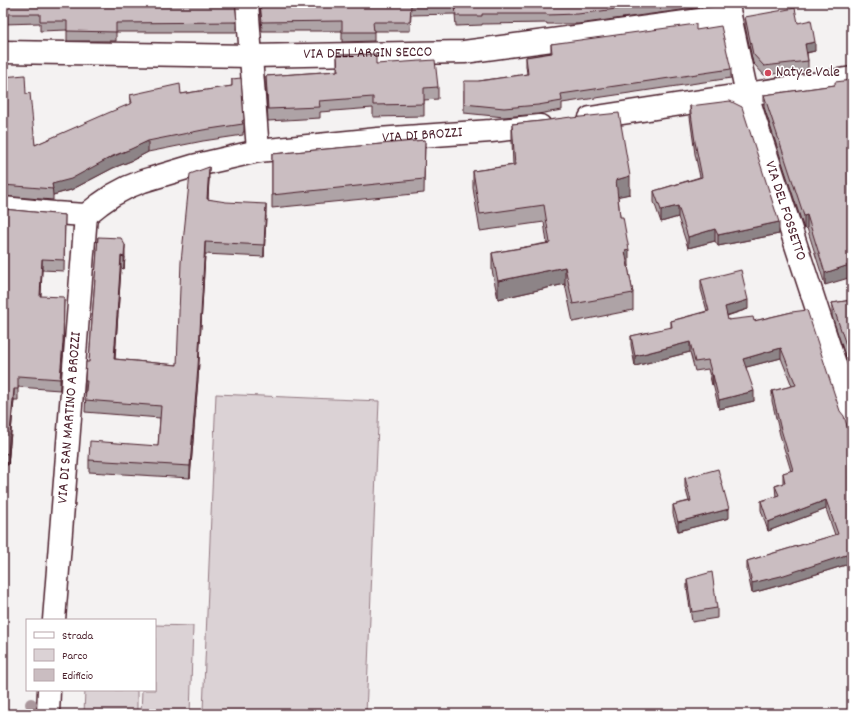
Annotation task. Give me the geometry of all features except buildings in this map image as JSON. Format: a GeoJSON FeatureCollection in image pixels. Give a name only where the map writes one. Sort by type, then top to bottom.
{"type":"FeatureCollection","features":[{"type":"Feature","properties":{"kind":"street"},"geometry":{"type":"LineString","coordinates":[[248,3],[258,151]]}},
{"type":"Feature","properties":{"kind":"street","name":"VIA DELL'ARGIN SECCO"},"geometry":{"type":"LineString","coordinates":[[3,52],[251,56],[464,52],[729,9]]}},
{"type":"Feature","properties":{"kind":"street","name":"VIA DEL FOSSETTO"},"geometry":{"type":"LineString","coordinates":[[729,9],[747,94],[852,416]]}},
{"type":"Feature","properties":{"kind":"street","name":"VIA DI BROZZI"},"geometry":{"type":"LineString","coordinates":[[86,215],[112,195],[143,181],[193,166],[258,151],[378,139],[491,131],[564,122],[852,78]]}},
{"type":"Feature","properties":{"kind":"street"},"geometry":{"type":"LineString","coordinates":[[3,208],[86,215]]}},
{"type":"Feature","properties":{"kind":"street","name":"VIA DI SAN MARTINO A BROZZI"},"geometry":{"type":"LineString","coordinates":[[54,619],[86,215]]}},
{"type":"Feature","properties":{"kind":"street"},"geometry":{"type":"LineString","coordinates":[[48,714],[49,691]]}},
{"type":"Feature","properties":{"kind":"green space"},"geometry":{"type":"Polygon","coordinates":[[[216,394],[379,401],[366,714],[278,714],[203,711],[216,394]]]}},
{"type":"Feature","properties":{"kind":"green space"},"geometry":{"type":"Polygon","coordinates":[[[156,625],[193,626],[190,714],[141,714],[142,691],[156,691],[156,625]]]}},
{"type":"Feature","properties":{"kind":"green space"},"geometry":{"type":"Polygon","coordinates":[[[85,691],[137,691],[137,714],[84,714],[85,691]]]}},
{"type":"Feature","properties":{"kind":"place","name":"Naty e Vale"},"geometry":{"type":"Point","coordinates":[768,73]}}]}
